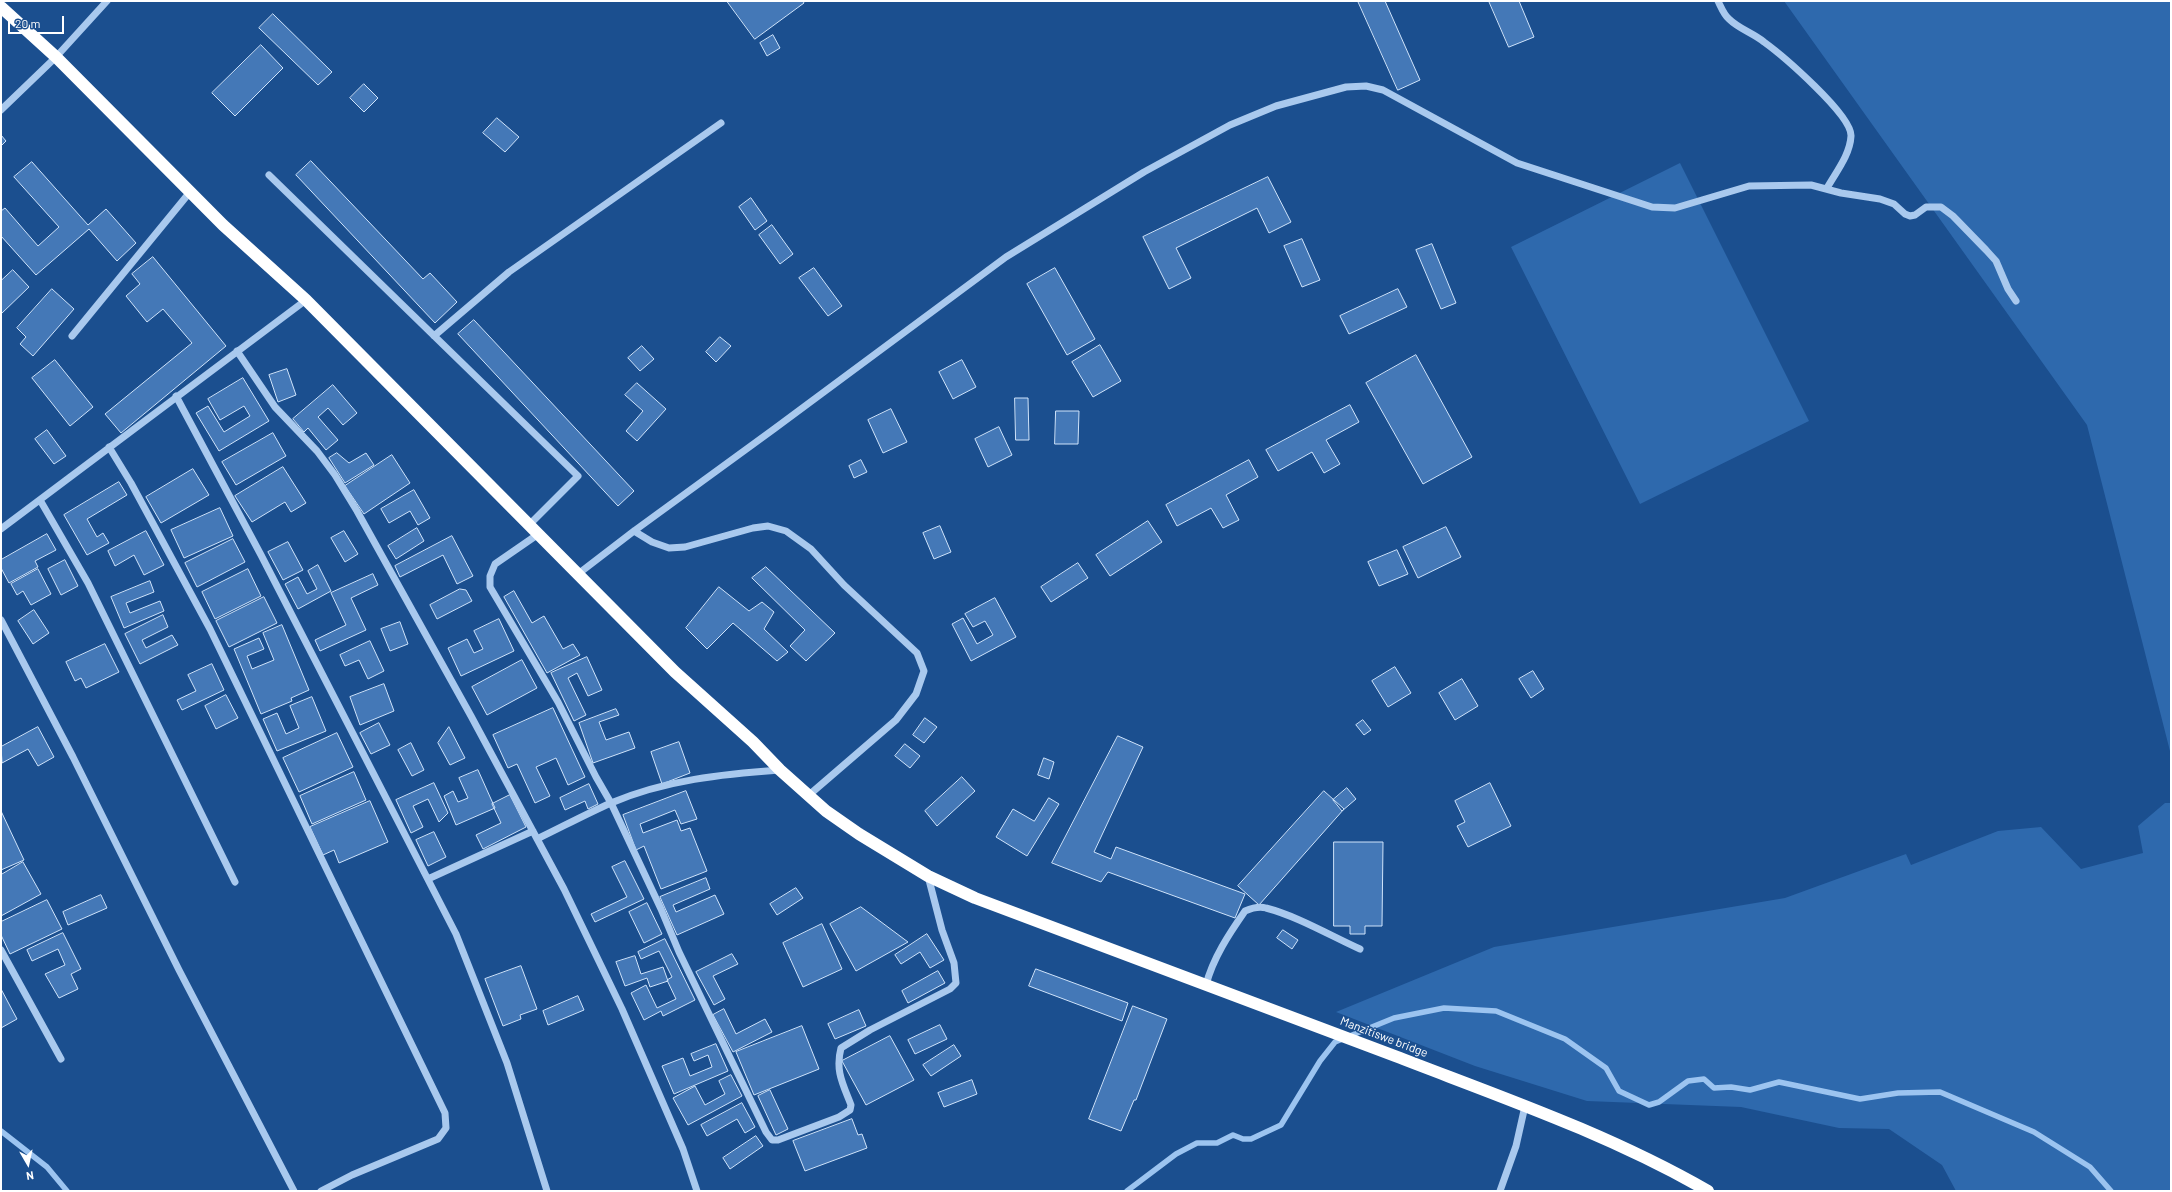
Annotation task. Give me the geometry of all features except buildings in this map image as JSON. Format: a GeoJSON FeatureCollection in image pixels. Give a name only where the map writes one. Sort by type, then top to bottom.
{"type":"FeatureCollection","features":[{"type":"Feature","properties":{"kind":"highway","name":"Manzitiswe bridge"},"geometry":{"type":"LineString","coordinates":[[1,7],[56,57],[190,192],[306,300],[528,526],[675,672],[753,742],[780,770],[859,834],[928,876],[975,898],[1525,1106],[1618,1144],[1671,1170],[1708,1191]]}},
{"type":"Feature","properties":{"kind":"street"},"geometry":{"type":"LineString","coordinates":[[1,110],[56,57],[107,1]]}},
{"type":"Feature","properties":{"kind":"street"},"geometry":{"type":"LineString","coordinates":[[1718,1],[1727,18],[1737,26],[1754,34],[1785,57],[1844,118],[1851,135],[1848,150],[1827,188]]}},
{"type":"Feature","properties":{"kind":"street"},"geometry":{"type":"LineString","coordinates":[[578,574],[634,531],[1006,257],[1187,147],[1230,125],[1276,106],[1315,94],[1346,87],[1366,86],[1383,90],[1517,163],[1652,207],[1675,208],[1749,186],[1811,185],[1894,204],[1910,216],[1916,215],[1926,206],[1941,207],[1953,216],[1996,261],[2008,289],[2016,301]]}},
{"type":"Feature","properties":{"kind":"street"},"geometry":{"type":"LineString","coordinates":[[434,336],[509,272],[721,123]]}},
{"type":"Feature","properties":{"kind":"street"},"geometry":{"type":"LineString","coordinates":[[269,175],[578,476],[528,526]]}},
{"type":"Feature","properties":{"kind":"street"},"geometry":{"type":"LineString","coordinates":[[72,336],[190,192]]}},
{"type":"Feature","properties":{"kind":"street"},"geometry":{"type":"LineString","coordinates":[[1,529],[176,396],[306,300]]}},
{"type":"Feature","properties":{"kind":"street"},"geometry":{"type":"LineString","coordinates":[[237,351],[275,407],[317,451],[357,511],[537,839],[622,1009],[683,1149],[697,1191]]}},
{"type":"Feature","properties":{"kind":"street"},"geometry":{"type":"LineString","coordinates":[[176,396],[261,555],[456,934],[507,1063],[548,1191]]}},
{"type":"Feature","properties":{"kind":"street"},"geometry":{"type":"LineString","coordinates":[[109,448],[131,483],[210,629],[445,1113],[446,1128],[438,1139],[352,1175],[321,1191]]}},
{"type":"Feature","properties":{"kind":"street"},"geometry":{"type":"LineString","coordinates":[[40,500],[91,590],[235,882]]}},
{"type":"Feature","properties":{"kind":"street"},"geometry":{"type":"LineString","coordinates":[[634,531],[652,542],[669,548],[685,547],[753,528],[768,526],[786,531],[811,549],[844,585],[917,653],[924,671],[916,694],[896,720],[809,795]]}},
{"type":"Feature","properties":{"kind":"street"},"geometry":{"type":"LineString","coordinates":[[537,535],[495,564],[490,576],[490,587],[558,702],[596,777],[611,803],[661,909],[679,952],[766,1132],[772,1140],[778,1140],[839,1117],[850,1110],[851,1105],[840,1076],[837,1062],[841,1048],[870,1030],[950,989],[956,983],[954,963],[942,930],[928,876]]}},
{"type":"Feature","properties":{"kind":"street"},"geometry":{"type":"LineString","coordinates":[[1,620],[73,757],[179,970],[294,1191]]}},
{"type":"Feature","properties":{"kind":"street"},"geometry":{"type":"LineString","coordinates":[[537,839],[611,803],[646,791],[704,777],[780,770]]}},
{"type":"Feature","properties":{"kind":"street"},"geometry":{"type":"LineString","coordinates":[[428,879],[532,831]]}},
{"type":"Feature","properties":{"kind":"street"},"geometry":{"type":"LineString","coordinates":[[1206,985],[1209,971],[1219,951],[1245,911],[1252,908],[1265,908],[1284,914],[1360,949]]}},
{"type":"Feature","properties":{"kind":"street"},"geometry":{"type":"LineString","coordinates":[[1,950],[61,1059]]}},
{"type":"Feature","properties":{"kind":"street"},"geometry":{"type":"LineString","coordinates":[[1500,1191],[1516,1146],[1525,1106]]}},
{"type":"Feature","properties":{"kind":"shaded area"},"geometry":{"type":"Polygon","coordinates":[[[1784,1],[2171,1],[2171,755],[2087,425],[1784,1]]]}},
{"type":"Feature","properties":{"kind":"shaded area"},"geometry":{"type":"Polygon","coordinates":[[[1680,163],[1809,421],[1640,504],[1511,247],[1680,163]]]}},
{"type":"Feature","properties":{"kind":"shaded area"},"geometry":{"type":"Polygon","coordinates":[[[2165,803],[2171,803],[2171,1191],[1956,1191],[1942,1165],[1889,1129],[1839,1128],[1741,1107],[1587,1101],[1475,1066],[1336,1012],[1494,947],[1785,898],[1906,854],[1911,865],[1998,831],[2041,827],[2081,869],[2143,853],[2138,826],[2165,803]]]}},
{"type":"Feature","properties":{"kind":"waterway"},"geometry":{"type":"LineString","coordinates":[[1127,1191],[1176,1154],[1197,1143],[1217,1143],[1233,1135],[1243,1139],[1251,1139],[1281,1125],[1320,1061],[1335,1042],[1394,1018],[1444,1008],[1496,1011],[1565,1039],[1606,1068],[1619,1091],[1649,1105],[1659,1102],[1688,1081],[1704,1079],[1714,1088],[1731,1087],[1750,1090],[1779,1082],[1860,1099],[1898,1093],[1940,1092],[2034,1132],[2090,1167],[2111,1191]]}},
{"type":"Feature","properties":{"kind":"waterway"},"geometry":{"type":"LineString","coordinates":[[1,1131],[47,1167],[67,1191]]}}]}
